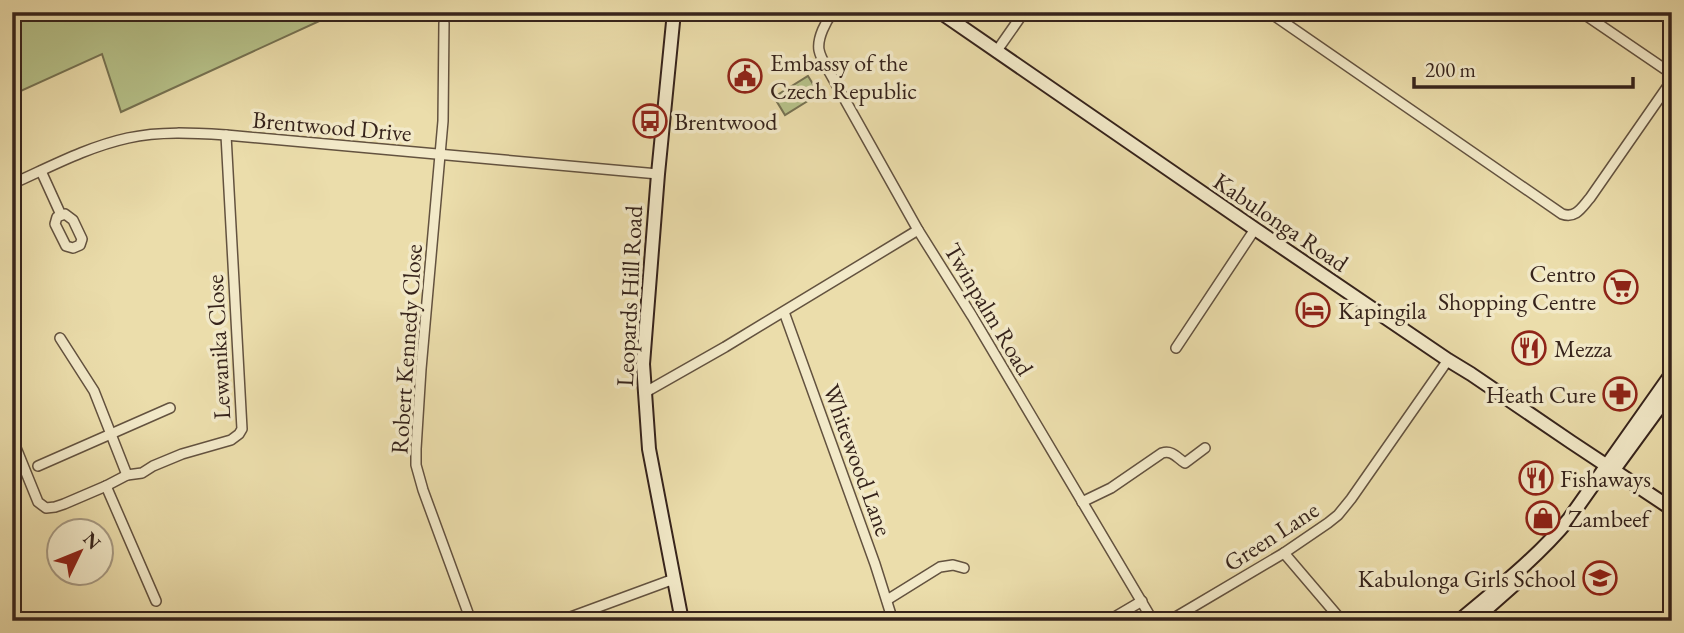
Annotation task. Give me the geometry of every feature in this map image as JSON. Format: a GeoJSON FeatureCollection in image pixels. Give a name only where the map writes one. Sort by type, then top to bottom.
{"type":"FeatureCollection","features":[{"type":"Feature","properties":{"kind":"main road","name":"Leopards Hill Road"},"geometry":{"type":"LineString","coordinates":[[674,12],[643,364],[649,449],[682,621]]}},
{"type":"Feature","properties":{"kind":"main road","name":"Kabulonga Road"},"geometry":{"type":"LineString","coordinates":[[940,12],[1255,229],[1672,509]]}},
{"type":"Feature","properties":{"kind":"main road"},"geometry":{"type":"LineString","coordinates":[[1473,621],[1565,536],[1672,373]]}},
{"type":"Feature","properties":{"kind":"main road"},"geometry":{"type":"LineString","coordinates":[[1459,621],[1558,531],[1672,390]]}},
{"type":"Feature","properties":{"kind":"street","name":"Twinpalm Road"},"geometry":{"type":"LineString","coordinates":[[833,12],[822,31],[819,43],[819,51],[826,66],[918,230],[1153,621]]}},
{"type":"Feature","properties":{"kind":"street"},"geometry":{"type":"LineString","coordinates":[[996,52],[1024,12]]}},
{"type":"Feature","properties":{"kind":"street"},"geometry":{"type":"LineString","coordinates":[[1269,12],[1567,216],[1578,213],[1590,198],[1672,77],[1581,12]]}},
{"type":"Feature","properties":{"kind":"street","name":"Robert Kennedy Close"},"geometry":{"type":"LineString","coordinates":[[444,23],[441,155],[421,369],[416,465],[447,560],[471,621]]}},
{"type":"Feature","properties":{"kind":"street","name":"Brentwood Drive"},"geometry":{"type":"LineString","coordinates":[[12,184],[80,153],[129,138],[163,133],[226,135],[658,174]]}},
{"type":"Feature","properties":{"kind":"street","name":"Lewanika Close"},"geometry":{"type":"LineString","coordinates":[[127,475],[142,474],[153,466],[182,454],[231,439],[242,429],[226,135]]}},
{"type":"Feature","properties":{"kind":"street"},"geometry":{"type":"LineString","coordinates":[[41,171],[61,215]]}},
{"type":"Feature","properties":{"kind":"street"},"geometry":{"type":"LineString","coordinates":[[1176,348],[1255,229]]}},
{"type":"Feature","properties":{"kind":"street"},"geometry":{"type":"LineString","coordinates":[[645,393],[918,230]]}},
{"type":"Feature","properties":{"kind":"street","name":"Whitewood Lane"},"geometry":{"type":"LineString","coordinates":[[784,312],[893,621]]}},
{"type":"Feature","properties":{"kind":"street"},"geometry":{"type":"LineString","coordinates":[[12,438],[38,502],[46,508],[55,507],[127,475],[94,391],[60,338]]}},
{"type":"Feature","properties":{"kind":"street","name":"Green Lane"},"geometry":{"type":"LineString","coordinates":[[1170,621],[1284,553],[1328,523],[1345,507],[1448,360]]}},
{"type":"Feature","properties":{"kind":"street"},"geometry":{"type":"LineString","coordinates":[[38,466],[170,408]]}},
{"type":"Feature","properties":{"kind":"street"},"geometry":{"type":"LineString","coordinates":[[1082,502],[1111,488],[1163,453],[1174,454],[1185,463],[1205,448]]}},
{"type":"Feature","properties":{"kind":"street"},"geometry":{"type":"LineString","coordinates":[[106,486],[156,601]]}},
{"type":"Feature","properties":{"kind":"street"},"geometry":{"type":"LineString","coordinates":[[1284,553],[1342,621]]}},
{"type":"Feature","properties":{"kind":"street"},"geometry":{"type":"LineString","coordinates":[[887,600],[940,567],[953,565],[964,569]]}},
{"type":"Feature","properties":{"kind":"street"},"geometry":{"type":"LineString","coordinates":[[560,621],[674,579]]}},
{"type":"Feature","properties":{"kind":"street"},"geometry":{"type":"LineString","coordinates":[[1108,621],[1142,601]]}},
{"type":"Feature","properties":{"kind":"green space"},"geometry":{"type":"Polygon","coordinates":[[[12,12],[339,12],[121,112],[102,54],[12,95],[12,12]]]}},
{"type":"Feature","properties":{"kind":"green space"},"geometry":{"type":"Polygon","coordinates":[[[808,76],[819,94],[785,115],[774,97],[808,76]]]}},
{"type":"Feature","properties":{"kind":"place","name":"Embassy of the Czech Republic"},"geometry":{"type":"Point","coordinates":[745,76]}},
{"type":"Feature","properties":{"kind":"place","name":"Brentwood"},"geometry":{"type":"Point","coordinates":[650,121]}},
{"type":"Feature","properties":{"kind":"place","name":"Centro Shopping Centre"},"geometry":{"type":"Point","coordinates":[1621,287]}},
{"type":"Feature","properties":{"kind":"place","name":"Kapingila"},"geometry":{"type":"Point","coordinates":[1313,310]}},
{"type":"Feature","properties":{"kind":"place","name":"Mezza"},"geometry":{"type":"Point","coordinates":[1529,348]}},
{"type":"Feature","properties":{"kind":"place","name":"Heath Cure"},"geometry":{"type":"Point","coordinates":[1620,394]}},
{"type":"Feature","properties":{"kind":"place","name":"Fishaways"},"geometry":{"type":"Point","coordinates":[1536,478]}},
{"type":"Feature","properties":{"kind":"place","name":"Zambeef"},"geometry":{"type":"Point","coordinates":[1543,518]}},
{"type":"Feature","properties":{"kind":"place","name":"Kabulonga Girls School"},"geometry":{"type":"Point","coordinates":[1600,578]}}]}
